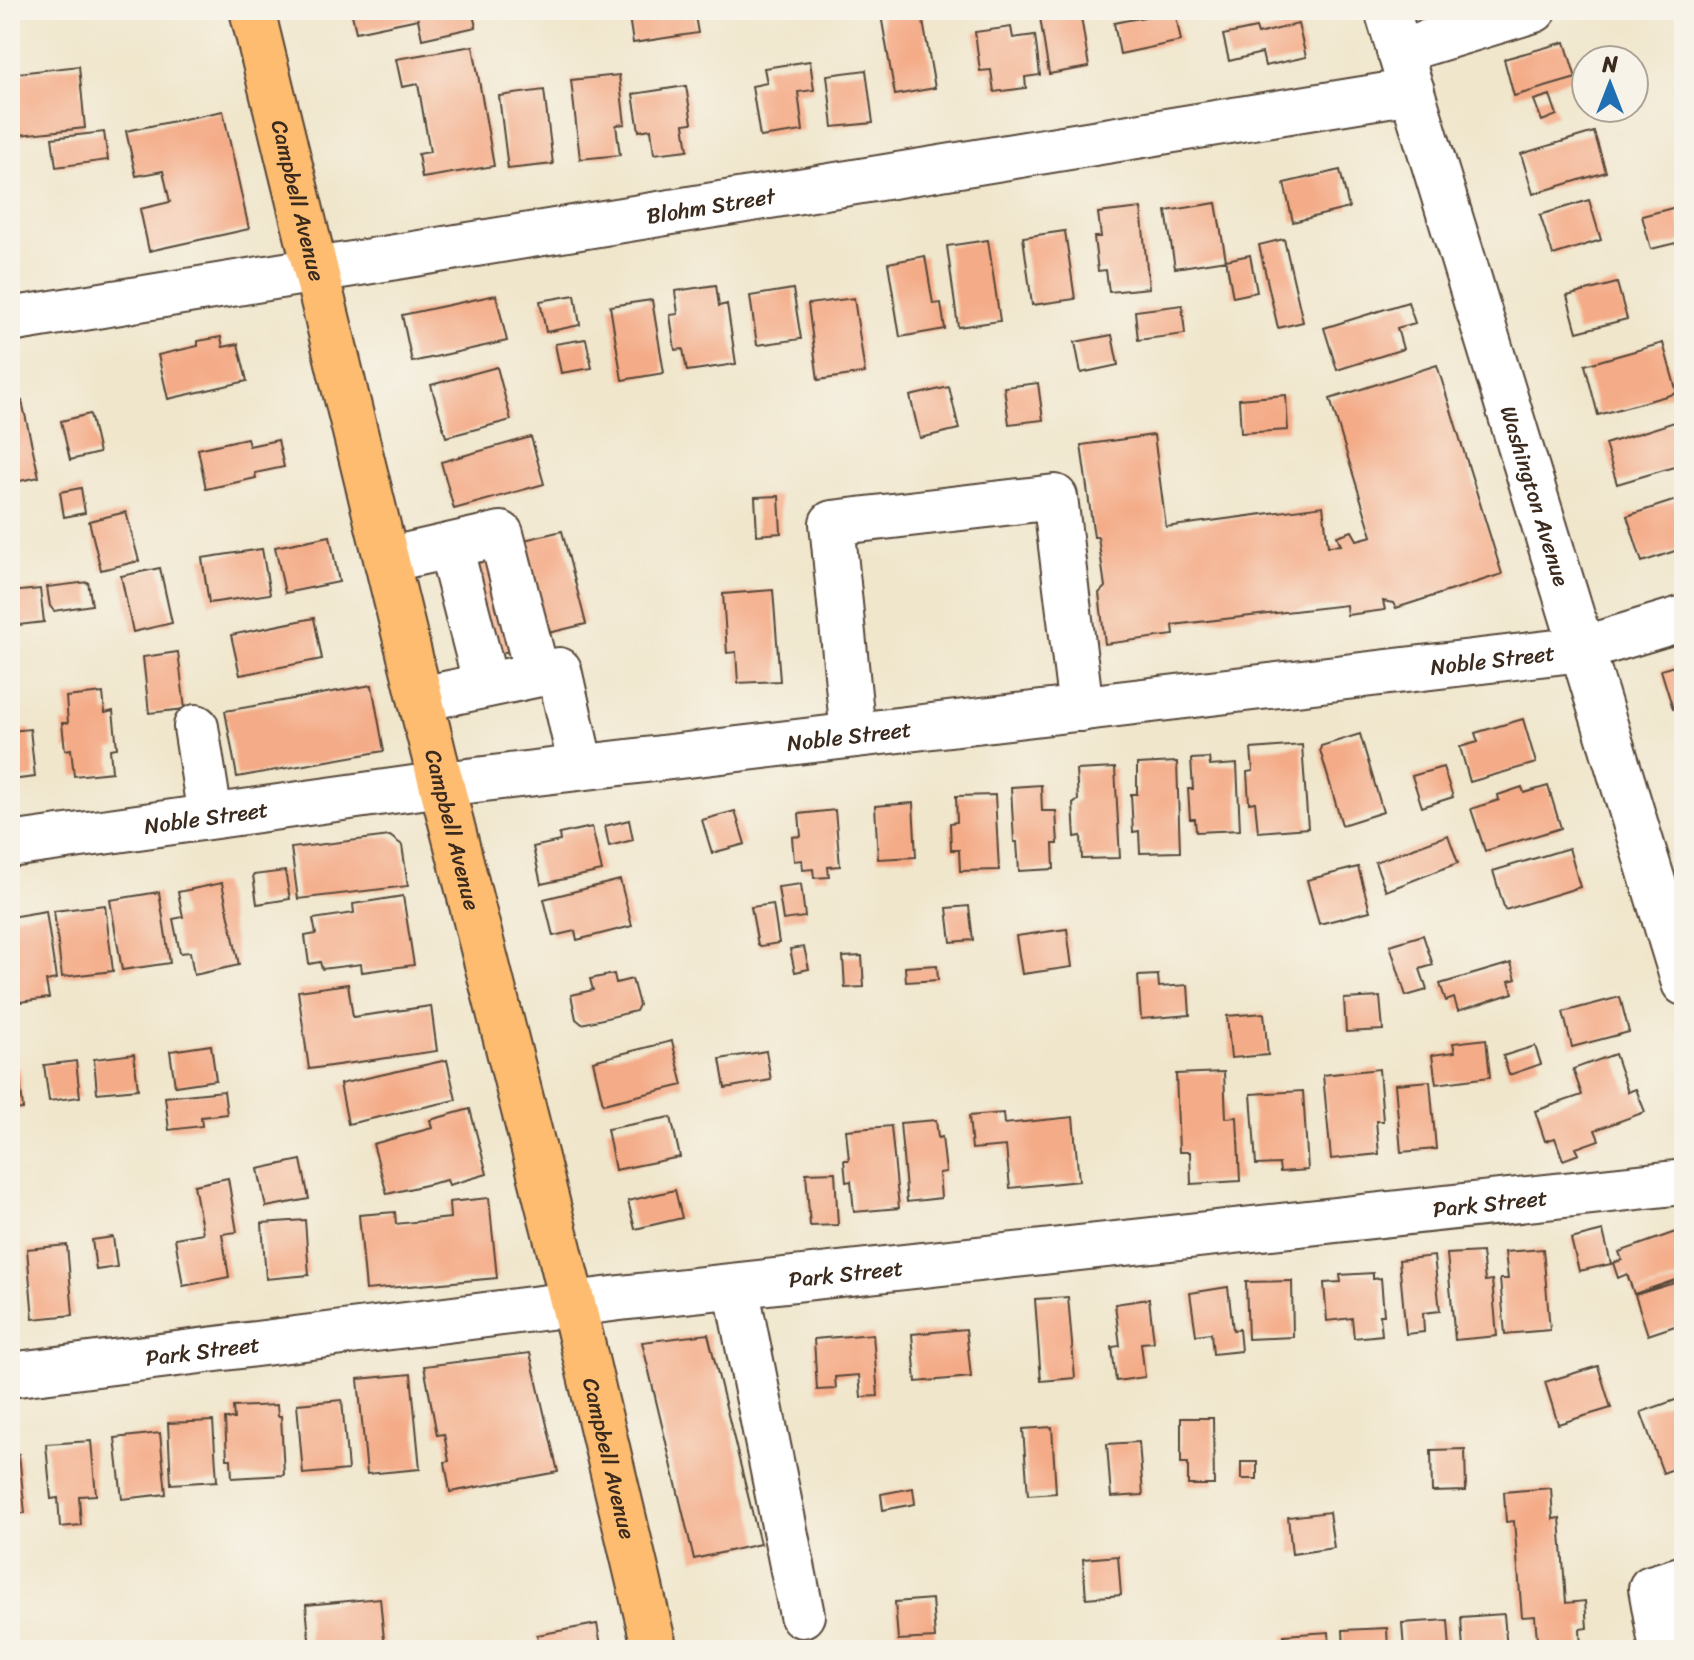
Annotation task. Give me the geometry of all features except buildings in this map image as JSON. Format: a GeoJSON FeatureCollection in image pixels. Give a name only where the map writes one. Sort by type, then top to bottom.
{"type":"FeatureCollection","features":[{"type":"Feature","properties":{"kind":"main road","name":"Campbell Avenue"},"geometry":{"type":"LineString","coordinates":[[252,10],[573,1304],[655,1650]]}},
{"type":"Feature","properties":{"kind":"street","name":"Washington Avenue"},"geometry":{"type":"LineString","coordinates":[[1387,10],[1684,983]]}},
{"type":"Feature","properties":{"kind":"street","name":"Blohm Street"},"geometry":{"type":"LineString","coordinates":[[10,320],[315,270],[1406,71],[1534,10]]}},
{"type":"Feature","properties":{"kind":"street"},"geometry":{"type":"LineString","coordinates":[[853,735],[832,523],[862,519],[1055,497],[1081,709]]}},
{"type":"Feature","properties":{"kind":"street"},"geometry":{"type":"LineString","coordinates":[[387,560],[501,534],[537,674]]}},
{"type":"Feature","properties":{"kind":"street"},"geometry":{"type":"LineString","coordinates":[[450,546],[486,685]]}},
{"type":"Feature","properties":{"kind":"street","name":"Noble Street"},"geometry":{"type":"LineString","coordinates":[[10,845],[442,784],[1582,649],[1684,618]]}},
{"type":"Feature","properties":{"kind":"street"},"geometry":{"type":"LineString","coordinates":[[421,699],[559,670],[581,767]]}},
{"type":"Feature","properties":{"kind":"street"},"geometry":{"type":"LineString","coordinates":[[196,727],[210,816]]}},
{"type":"Feature","properties":{"kind":"street","name":"Park Street"},"geometry":{"type":"LineString","coordinates":[[10,1375],[573,1304],[1684,1182]]}},
{"type":"Feature","properties":{"kind":"street"},"geometry":{"type":"LineString","coordinates":[[736,1286],[802,1615]]}},
{"type":"Feature","properties":{"kind":"street"},"geometry":{"type":"LineString","coordinates":[[1662,1650],[1668,1583]]}}]}
